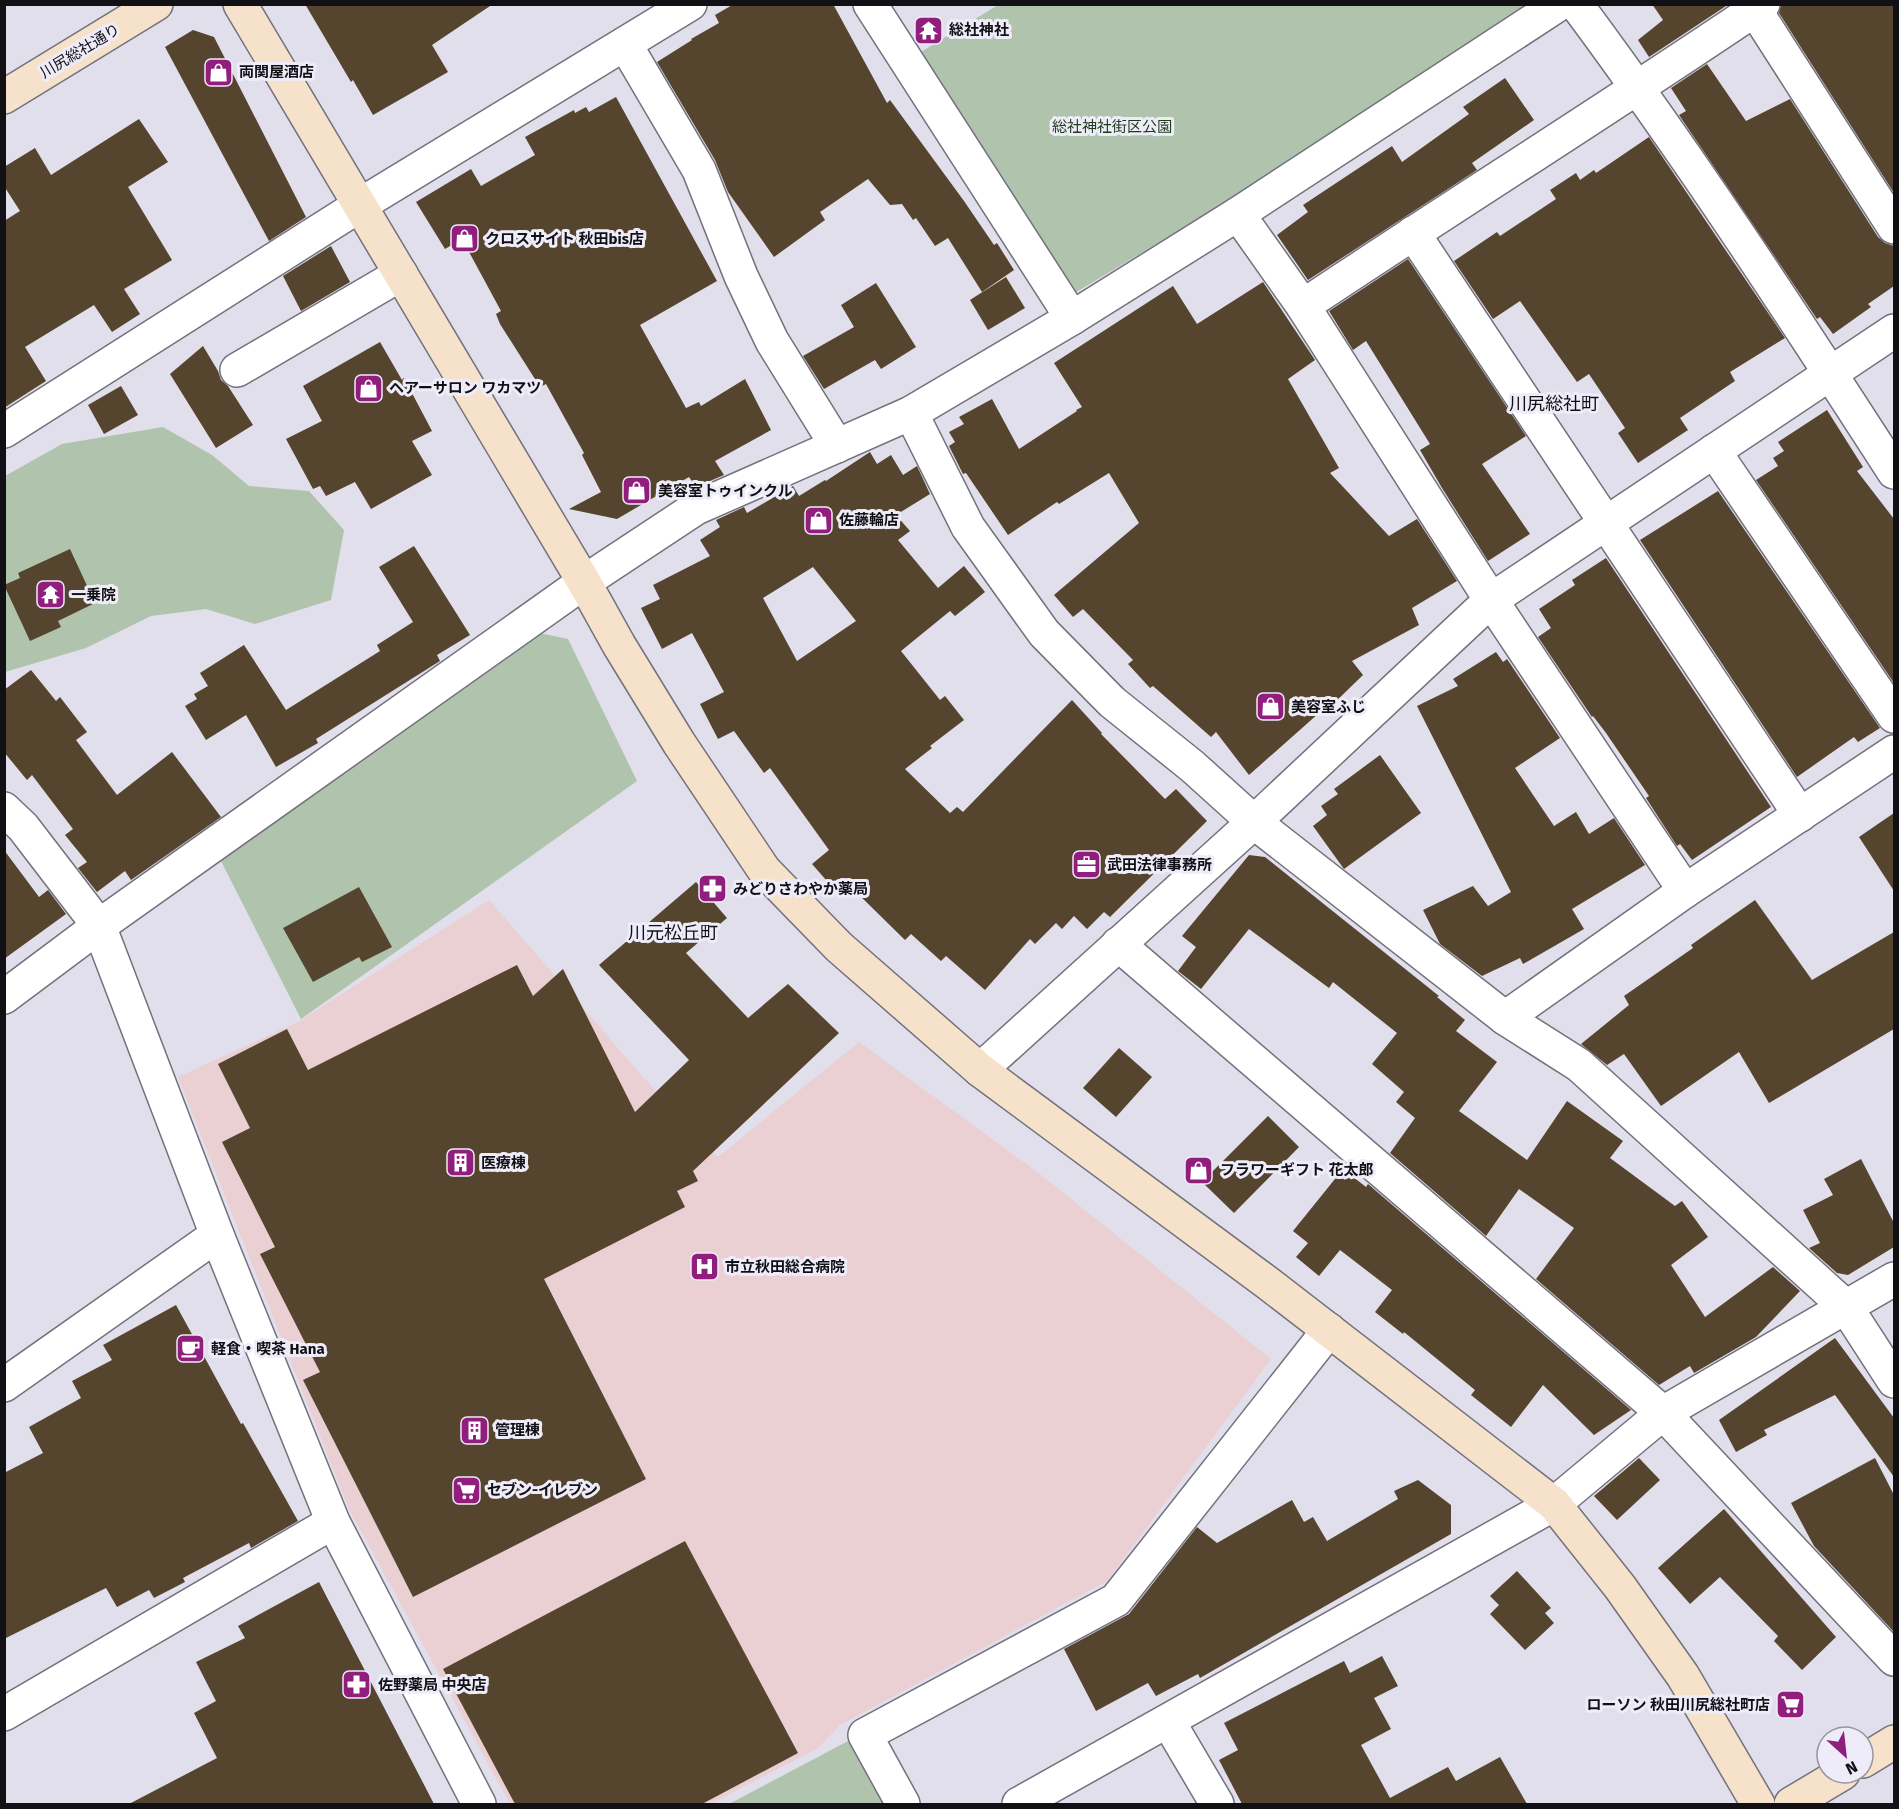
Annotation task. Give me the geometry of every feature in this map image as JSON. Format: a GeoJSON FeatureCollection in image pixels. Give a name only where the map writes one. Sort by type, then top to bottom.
{"type":"FeatureCollection","features":[{"type":"Feature","properties":{"kind":"street","name":"川尻総社通り"},"geometry":{"type":"LineString","coordinates":[[4,97],[156,4]]}},
{"type":"Feature","properties":{"kind":"street"},"geometry":{"type":"LineString","coordinates":[[240,4],[584,582],[619,645],[679,743],[764,870],[839,947],[980,1070],[1329,1330],[1554,1504],[1620,1587],[1683,1676],[1758,1804]]}},
{"type":"Feature","properties":{"kind":"street"},"geometry":{"type":"LineString","coordinates":[[4,431],[360,205],[690,4]]}},
{"type":"Feature","properties":{"kind":"street"},"geometry":{"type":"LineString","coordinates":[[870,4],[1072,318]]}},
{"type":"Feature","properties":{"kind":"street"},"geometry":{"type":"LineString","coordinates":[[4,998],[99,926],[584,582],[696,508],[911,413],[1072,318],[1238,214],[1559,4]]}},
{"type":"Feature","properties":{"kind":"street"},"geometry":{"type":"LineString","coordinates":[[1576,4],[1639,89],[1894,472]]}},
{"type":"Feature","properties":{"kind":"street"},"geometry":{"type":"LineString","coordinates":[[1303,306],[1639,89],[1759,7],[1894,226]]}},
{"type":"Feature","properties":{"kind":"street"},"geometry":{"type":"LineString","coordinates":[[625,44],[699,170],[741,276],[772,341],[837,446]]}},
{"type":"Feature","properties":{"kind":"street"},"geometry":{"type":"LineString","coordinates":[[1238,214],[1303,306],[1491,600],[1684,891]]}},
{"type":"Feature","properties":{"kind":"street"},"geometry":{"type":"LineString","coordinates":[[1413,233],[1800,815]]}},
{"type":"Feature","properties":{"kind":"street"},"geometry":{"type":"LineString","coordinates":[[237,370],[401,274]]}},
{"type":"Feature","properties":{"kind":"street"},"geometry":{"type":"LineString","coordinates":[[980,1070],[1254,822],[1491,600],[1894,331]]}},
{"type":"Feature","properties":{"kind":"street"},"geometry":{"type":"LineString","coordinates":[[911,413],[968,527],[1044,633],[1112,702],[1192,766],[1254,822],[1505,1017],[1579,1065],[1846,1307],[1894,1381]]}},
{"type":"Feature","properties":{"kind":"street"},"geometry":{"type":"LineString","coordinates":[[1714,451],[1894,716]]}},
{"type":"Feature","properties":{"kind":"street"},"geometry":{"type":"LineString","coordinates":[[1505,1017],[1684,891],[1894,753]]}},
{"type":"Feature","properties":{"kind":"street"},"geometry":{"type":"LineString","coordinates":[[4,809],[23,827],[99,926],[217,1235],[333,1522],[479,1804]]}},
{"type":"Feature","properties":{"kind":"street"},"geometry":{"type":"LineString","coordinates":[[1118,944],[1663,1413],[1894,1659]]}},
{"type":"Feature","properties":{"kind":"street"},"geometry":{"type":"LineString","coordinates":[[4,1385],[217,1235]]}},
{"type":"Feature","properties":{"kind":"street"},"geometry":{"type":"LineString","coordinates":[[1019,1804],[1554,1504],[1663,1413],[1894,1279]]}},
{"type":"Feature","properties":{"kind":"street"},"geometry":{"type":"LineString","coordinates":[[903,1804],[865,1735],[1116,1600],[1329,1330]]}},
{"type":"Feature","properties":{"kind":"street"},"geometry":{"type":"LineString","coordinates":[[4,1714],[333,1522]]}},
{"type":"Feature","properties":{"kind":"street"},"geometry":{"type":"LineString","coordinates":[[1168,1721],[1217,1804]]}},
{"type":"Feature","properties":{"kind":"street"},"geometry":{"type":"LineString","coordinates":[[1875,1754],[1894,1742]]}},
{"type":"Feature","properties":{"kind":"street"},"geometry":{"type":"LineString","coordinates":[[1791,1804],[1823,1785]]}},
{"type":"Feature","properties":{"kind":"shaded area","name":"市立秋田総合病院"},"geometry":{"type":"Polygon","coordinates":[[[489,900],[644,1078],[718,1157],[859,1042],[1040,1174],[1271,1359],[1107,1581],[840,1725],[818,1748],[711,1804],[510,1804],[349,1509],[178,1077],[298,1022],[489,900]]]}},
{"type":"Feature","properties":{"kind":"green space","name":"総社神社街区公園"},"geometry":{"type":"Polygon","coordinates":[[[998,5],[1528,5],[1233,198],[1073,294],[916,55],[998,5]]]}},
{"type":"Feature","properties":{"kind":"green space"},"geometry":{"type":"Polygon","coordinates":[[[163,427],[212,455],[249,486],[309,491],[344,530],[331,600],[255,624],[206,609],[151,616],[86,648],[5,672],[5,476],[62,444],[163,427]]]}},
{"type":"Feature","properties":{"kind":"green space"},"geometry":{"type":"Polygon","coordinates":[[[530,631],[568,639],[637,781],[301,1019],[220,859],[530,631]]]}},
{"type":"Feature","properties":{"kind":"green space"},"geometry":{"type":"Polygon","coordinates":[[[850,1740],[886,1804],[729,1804],[850,1740]]]}},
{"type":"Feature","properties":{"kind":"building"},"geometry":{"type":"Polygon","coordinates":[[[305,4],[493,4],[432,45],[448,72],[373,115],[305,4]]]}},
{"type":"Feature","properties":{"kind":"building"},"geometry":{"type":"Polygon","coordinates":[[[734,4],[833,4],[887,103],[890,100],[994,245],[997,243],[1014,270],[982,292],[948,238],[935,246],[916,218],[913,220],[902,204],[890,205],[868,179],[820,212],[825,220],[774,257],[728,192],[715,160],[657,62],[719,23],[715,15],[734,4]]]}},
{"type":"Feature","properties":{"kind":"building"},"geometry":{"type":"Polygon","coordinates":[[[1652,4],[1729,4],[1649,57],[1638,40],[1663,20],[1652,4]]]}},
{"type":"Feature","properties":{"kind":"building"},"geometry":{"type":"Polygon","coordinates":[[[1781,4],[1894,4],[1894,193],[1779,13],[1781,4]]]}},
{"type":"Feature","properties":{"kind":"building"},"geometry":{"type":"Polygon","coordinates":[[[193,30],[214,37],[306,217],[269,241],[165,47],[193,30]]]}},
{"type":"Feature","properties":{"kind":"building"},"geometry":{"type":"Polygon","coordinates":[[[1707,64],[1746,121],[1790,99],[1878,237],[1894,246],[1894,286],[1868,304],[1871,307],[1833,334],[1820,317],[1817,319],[1679,115],[1686,111],[1671,88],[1707,64]]]}},
{"type":"Feature","properties":{"kind":"building"},"geometry":{"type":"Polygon","coordinates":[[[1505,78],[1534,120],[1472,163],[1477,170],[1308,280],[1277,235],[1308,212],[1303,205],[1392,146],[1402,162],[1469,114],[1463,107],[1505,78]]]}},
{"type":"Feature","properties":{"kind":"building"},"geometry":{"type":"Polygon","coordinates":[[[616,97],[717,281],[640,325],[686,408],[699,402],[701,406],[745,379],[771,430],[715,461],[724,475],[696,487],[689,477],[617,519],[569,509],[601,492],[582,455],[584,453],[546,384],[540,387],[500,324],[496,314],[501,311],[462,239],[445,249],[416,202],[471,169],[481,186],[535,155],[525,137],[574,110],[575,113],[586,107],[589,112],[616,97]]]}},
{"type":"Feature","properties":{"kind":"building"},"geometry":{"type":"Polygon","coordinates":[[[139,119],[168,162],[128,187],[172,260],[124,289],[140,314],[112,332],[94,305],[25,347],[46,381],[4,408],[4,221],[20,211],[4,186],[4,167],[35,148],[51,175],[139,119]]]}},
{"type":"Feature","properties":{"kind":"building"},"geometry":{"type":"Polygon","coordinates":[[[1649,137],[1785,338],[1730,372],[1735,381],[1680,418],[1688,430],[1638,463],[1618,433],[1625,428],[1589,374],[1577,382],[1520,301],[1493,319],[1454,261],[1497,232],[1500,236],[1556,199],[1550,190],[1576,173],[1580,180],[1594,170],[1596,173],[1649,137]]]}},
{"type":"Feature","properties":{"kind":"building"},"geometry":{"type":"Polygon","coordinates":[[[331,246],[350,282],[301,311],[283,276],[331,246]]]}},
{"type":"Feature","properties":{"kind":"building"},"geometry":{"type":"Polygon","coordinates":[[[1408,259],[1526,436],[1482,464],[1530,534],[1488,561],[1420,450],[1430,444],[1366,341],[1353,350],[1329,311],[1408,259]]]}},
{"type":"Feature","properties":{"kind":"building"},"geometry":{"type":"Polygon","coordinates":[[[1006,277],[1025,308],[988,330],[970,300],[1006,277]]]}},
{"type":"Feature","properties":{"kind":"building"},"geometry":{"type":"Polygon","coordinates":[[[1263,282],[1315,360],[1288,379],[1339,468],[1330,473],[1389,536],[1417,519],[1457,581],[1412,608],[1419,625],[1352,661],[1363,675],[1330,707],[1328,705],[1249,775],[1216,732],[1211,737],[1153,686],[1150,688],[1128,664],[1133,660],[1083,609],[1073,617],[1054,595],[1139,523],[1109,473],[1059,504],[1057,502],[1008,535],[966,473],[963,474],[949,446],[955,442],[949,432],[964,424],[959,417],[992,399],[1019,449],[1082,407],[1054,363],[1173,286],[1197,324],[1263,282]]]}},
{"type":"Feature","properties":{"kind":"building"},"geometry":{"type":"Polygon","coordinates":[[[876,283],[916,347],[881,369],[875,360],[824,389],[803,356],[854,327],[841,305],[876,283]]]}},
{"type":"Feature","properties":{"kind":"building"},"geometry":{"type":"Polygon","coordinates":[[[380,342],[402,380],[404,378],[432,431],[412,441],[432,475],[371,509],[355,482],[326,496],[320,486],[313,489],[286,439],[322,421],[303,386],[380,342]]]}},
{"type":"Feature","properties":{"kind":"building"},"geometry":{"type":"Polygon","coordinates":[[[203,346],[221,380],[228,386],[253,425],[216,448],[170,374],[203,346]]]}},
{"type":"Feature","properties":{"kind":"building"},"geometry":{"type":"Polygon","coordinates":[[[121,386],[138,415],[104,434],[88,405],[121,386]]]}},
{"type":"Feature","properties":{"kind":"building"},"geometry":{"type":"Polygon","coordinates":[[[1827,410],[1863,467],[1857,471],[1894,519],[1894,683],[1756,480],[1778,466],[1773,458],[1784,451],[1778,442],[1827,410]]]}},
{"type":"Feature","properties":{"kind":"building"},"geometry":{"type":"Polygon","coordinates":[[[870,452],[877,464],[891,455],[903,475],[917,466],[930,494],[896,515],[910,531],[898,540],[938,588],[964,566],[985,592],[955,616],[950,611],[901,651],[940,700],[945,696],[964,720],[905,769],[950,813],[957,807],[963,812],[1072,700],[1101,734],[1165,799],[1176,789],[1207,821],[1110,917],[1104,912],[1087,929],[1074,916],[1062,929],[1056,923],[1035,944],[1030,939],[985,990],[946,956],[941,961],[911,934],[905,940],[852,888],[841,897],[812,864],[829,850],[770,768],[764,773],[734,731],[718,739],[700,704],[724,692],[692,633],[662,649],[641,608],[660,599],[653,585],[710,556],[700,540],[720,527],[716,520],[744,507],[747,513],[793,486],[799,496],[870,452]],[[813,567],[763,598],[797,661],[856,621],[813,567]]]}},
{"type":"Feature","properties":{"kind":"building"},"geometry":{"type":"Polygon","coordinates":[[[1718,491],[1880,728],[1858,742],[1854,737],[1797,777],[1640,540],[1718,491]]]}},
{"type":"Feature","properties":{"kind":"building"},"geometry":{"type":"Polygon","coordinates":[[[414,546],[470,635],[437,655],[440,661],[316,739],[318,743],[276,767],[246,715],[206,740],[185,706],[197,699],[194,694],[208,686],[200,673],[244,645],[286,710],[380,651],[377,645],[413,622],[379,567],[414,546]]]}},
{"type":"Feature","properties":{"kind":"building","name":"一乗院"},"geometry":{"type":"Polygon","coordinates":[[[70,549],[95,603],[58,621],[61,627],[30,641],[4,585],[20,578],[18,573],[70,549]]]}},
{"type":"Feature","properties":{"kind":"building"},"geometry":{"type":"Polygon","coordinates":[[[1606,558],[1771,807],[1692,860],[1680,844],[1677,846],[1646,798],[1649,796],[1538,637],[1551,628],[1539,609],[1575,585],[1572,580],[1606,558]]]}},
{"type":"Feature","properties":{"kind":"building"},"geometry":{"type":"Polygon","coordinates":[[[1496,652],[1503,662],[1507,659],[1560,738],[1515,768],[1554,826],[1576,812],[1589,834],[1614,818],[1645,865],[1572,909],[1584,929],[1523,964],[1520,958],[1482,976],[1440,944],[1423,910],[1473,886],[1488,906],[1511,892],[1417,706],[1458,686],[1453,679],[1496,652]]]}},
{"type":"Feature","properties":{"kind":"building"},"geometry":{"type":"Polygon","coordinates":[[[31,670],[56,701],[60,697],[87,732],[76,740],[117,795],[172,752],[221,817],[131,880],[125,871],[97,892],[78,868],[87,862],[65,835],[73,829],[32,775],[27,780],[4,752],[4,690],[31,670]]]}},
{"type":"Feature","properties":{"kind":"building"},"geometry":{"type":"Polygon","coordinates":[[[1380,755],[1421,813],[1344,869],[1313,826],[1327,815],[1321,806],[1338,794],[1334,789],[1380,755]]]}},
{"type":"Feature","properties":{"kind":"building"},"geometry":{"type":"Polygon","coordinates":[[[1894,813],[1894,891],[1859,837],[1894,813]]]}},
{"type":"Feature","properties":{"kind":"building"},"geometry":{"type":"Polygon","coordinates":[[[4,850],[39,897],[48,890],[66,914],[4,959],[4,850]]]}},
{"type":"Feature","properties":{"kind":"building"},"geometry":{"type":"Polygon","coordinates":[[[1249,855],[1265,857],[1439,996],[1437,997],[1465,1020],[1456,1031],[1497,1062],[1459,1111],[1527,1160],[1567,1101],[1623,1141],[1610,1158],[1675,1206],[1682,1201],[1708,1237],[1671,1265],[1705,1317],[1773,1267],[1800,1291],[1756,1337],[1694,1373],[1690,1366],[1659,1385],[1536,1279],[1574,1228],[1519,1189],[1486,1236],[1390,1153],[1415,1118],[1396,1102],[1404,1092],[1372,1064],[1397,1033],[1333,982],[1329,988],[1249,929],[1201,989],[1178,971],[1196,947],[1182,936],[1249,855]]]}},
{"type":"Feature","properties":{"kind":"building"},"geometry":{"type":"Polygon","coordinates":[[[696,882],[727,918],[686,953],[748,1018],[788,984],[839,1033],[693,1171],[698,1181],[677,1191],[685,1207],[544,1279],[646,1479],[413,1597],[303,1380],[320,1372],[260,1254],[275,1247],[222,1142],[250,1128],[218,1064],[287,1029],[308,1070],[517,965],[533,996],[563,969],[635,1112],[689,1060],[599,965],[696,882]]]}},
{"type":"Feature","properties":{"kind":"building"},"geometry":{"type":"Polygon","coordinates":[[[359,887],[392,947],[362,962],[359,957],[313,982],[283,928],[359,887]]]}},
{"type":"Feature","properties":{"kind":"building"},"geometry":{"type":"Polygon","coordinates":[[[1755,900],[1812,980],[1894,932],[1894,1029],[1769,1103],[1739,1052],[1661,1106],[1624,1054],[1607,1065],[1581,1044],[1629,1005],[1624,996],[1693,948],[1691,945],[1755,900]]]}},
{"type":"Feature","properties":{"kind":"building"},"geometry":{"type":"Polygon","coordinates":[[[1119,1048],[1152,1077],[1116,1117],[1083,1088],[1119,1048]]]}},
{"type":"Feature","properties":{"kind":"building"},"geometry":{"type":"Polygon","coordinates":[[[1268,1116],[1299,1147],[1234,1213],[1202,1182],[1268,1116]]]}},
{"type":"Feature","properties":{"kind":"building"},"geometry":{"type":"Polygon","coordinates":[[[1861,1159],[1894,1223],[1894,1247],[1848,1275],[1837,1273],[1809,1248],[1820,1243],[1803,1210],[1833,1195],[1824,1179],[1861,1159]]]}},
{"type":"Feature","properties":{"kind":"building"},"geometry":{"type":"Polygon","coordinates":[[[1343,1169],[1366,1187],[1368,1184],[1631,1410],[1594,1435],[1543,1385],[1511,1427],[1471,1395],[1475,1390],[1404,1332],[1403,1334],[1375,1312],[1392,1290],[1340,1250],[1319,1276],[1296,1257],[1308,1243],[1293,1231],[1343,1169]]]}},
{"type":"Feature","properties":{"kind":"building"},"geometry":{"type":"Polygon","coordinates":[[[176,1305],[241,1424],[243,1423],[298,1521],[251,1548],[249,1543],[183,1578],[185,1582],[154,1598],[149,1590],[117,1607],[106,1588],[4,1639],[4,1473],[43,1453],[29,1427],[81,1398],[72,1381],[112,1360],[103,1345],[176,1305]]]}},
{"type":"Feature","properties":{"kind":"building"},"geometry":{"type":"Polygon","coordinates":[[[1835,1338],[1894,1418],[1894,1477],[1835,1395],[1764,1430],[1767,1435],[1736,1452],[1719,1420],[1835,1338]]]}},
{"type":"Feature","properties":{"kind":"building"},"geometry":{"type":"Polygon","coordinates":[[[1639,1458],[1660,1480],[1617,1520],[1594,1496],[1639,1458]]]}},
{"type":"Feature","properties":{"kind":"building"},"geometry":{"type":"Polygon","coordinates":[[[1875,1458],[1894,1495],[1894,1632],[1814,1546],[1791,1503],[1875,1458]]]}},
{"type":"Feature","properties":{"kind":"building"},"geometry":{"type":"Polygon","coordinates":[[[1418,1480],[1451,1505],[1451,1534],[1200,1678],[1198,1674],[1156,1696],[1148,1683],[1096,1711],[1064,1649],[1129,1614],[1197,1527],[1217,1543],[1292,1500],[1304,1522],[1313,1517],[1327,1541],[1398,1499],[1394,1491],[1418,1480]]]}},
{"type":"Feature","properties":{"kind":"building"},"geometry":{"type":"Polygon","coordinates":[[[1724,1509],[1836,1637],[1802,1670],[1774,1641],[1778,1636],[1720,1577],[1690,1604],[1658,1568],[1724,1509]]]}},
{"type":"Feature","properties":{"kind":"building"},"geometry":{"type":"Polygon","coordinates":[[[685,1541],[798,1753],[702,1804],[515,1804],[443,1669],[685,1541]]]}},
{"type":"Feature","properties":{"kind":"building"},"geometry":{"type":"Polygon","coordinates":[[[1517,1571],[1551,1608],[1545,1613],[1554,1623],[1525,1650],[1490,1614],[1499,1605],[1490,1596],[1517,1571]]]}},
{"type":"Feature","properties":{"kind":"building"},"geometry":{"type":"Polygon","coordinates":[[[319,1582],[434,1804],[129,1804],[217,1758],[194,1713],[216,1701],[196,1662],[245,1638],[238,1626],[319,1582]]]}},
{"type":"Feature","properties":{"kind":"building"},"geometry":{"type":"Polygon","coordinates":[[[1382,1656],[1398,1686],[1374,1698],[1391,1729],[1361,1745],[1390,1798],[1448,1767],[1456,1781],[1500,1757],[1527,1804],[1242,1804],[1219,1760],[1238,1750],[1224,1723],[1344,1661],[1350,1673],[1382,1656]]]}},
{"type":"Feature","properties":{"kind":"place","name":"総社神社"},"geometry":{"type":"Point","coordinates":[928,30]}},
{"type":"Feature","properties":{"kind":"place","name":"両関屋酒店"},"geometry":{"type":"Point","coordinates":[218,72]}},
{"type":"Feature","properties":{"kind":"place","name":"クロスサイト 秋田bis店"},"geometry":{"type":"Point","coordinates":[464,239]}},
{"type":"Feature","properties":{"kind":"place","name":"ヘアーサロン ワカマツ"},"geometry":{"type":"Point","coordinates":[368,388]}},
{"type":"Feature","properties":{"kind":"place","name":"美容室トゥインクル"},"geometry":{"type":"Point","coordinates":[637,491]}},
{"type":"Feature","properties":{"kind":"place","name":"佐藤輪店"},"geometry":{"type":"Point","coordinates":[818,520]}},
{"type":"Feature","properties":{"kind":"place","name":"一乗院"},"geometry":{"type":"Point","coordinates":[50,595]}},
{"type":"Feature","properties":{"kind":"place","name":"美容室ふじ"},"geometry":{"type":"Point","coordinates":[1270,707]}},
{"type":"Feature","properties":{"kind":"place","name":"武田法律事務所"},"geometry":{"type":"Point","coordinates":[1086,865]}},
{"type":"Feature","properties":{"kind":"place","name":"みどりさわやか薬局"},"geometry":{"type":"Point","coordinates":[712,889]}},
{"type":"Feature","properties":{"kind":"place","name":"医療棟"},"geometry":{"type":"Point","coordinates":[460,1163]}},
{"type":"Feature","properties":{"kind":"place","name":"フラワーギフト 花太郎"},"geometry":{"type":"Point","coordinates":[1199,1170]}},
{"type":"Feature","properties":{"kind":"place","name":"市立秋田総合病院"},"geometry":{"type":"Point","coordinates":[704,1267]}},
{"type":"Feature","properties":{"kind":"place","name":"軽食・喫茶 Hana"},"geometry":{"type":"Point","coordinates":[190,1349]}},
{"type":"Feature","properties":{"kind":"place","name":"管理棟"},"geometry":{"type":"Point","coordinates":[474,1430]}},
{"type":"Feature","properties":{"kind":"place","name":"セブン-イレブン"},"geometry":{"type":"Point","coordinates":[466,1490]}},
{"type":"Feature","properties":{"kind":"place","name":"佐野薬局 中央店"},"geometry":{"type":"Point","coordinates":[357,1685]}},
{"type":"Feature","properties":{"kind":"place","name":"ローソン 秋田川尻総社町店"},"geometry":{"type":"Point","coordinates":[1791,1705]}},
{"type":"Feature","properties":{"kind":"district","name":"川尻総社町"},"geometry":{"type":"Point","coordinates":[1554,404]}},
{"type":"Feature","properties":{"kind":"district","name":"川元松丘町"},"geometry":{"type":"Point","coordinates":[673,933]}}]}
